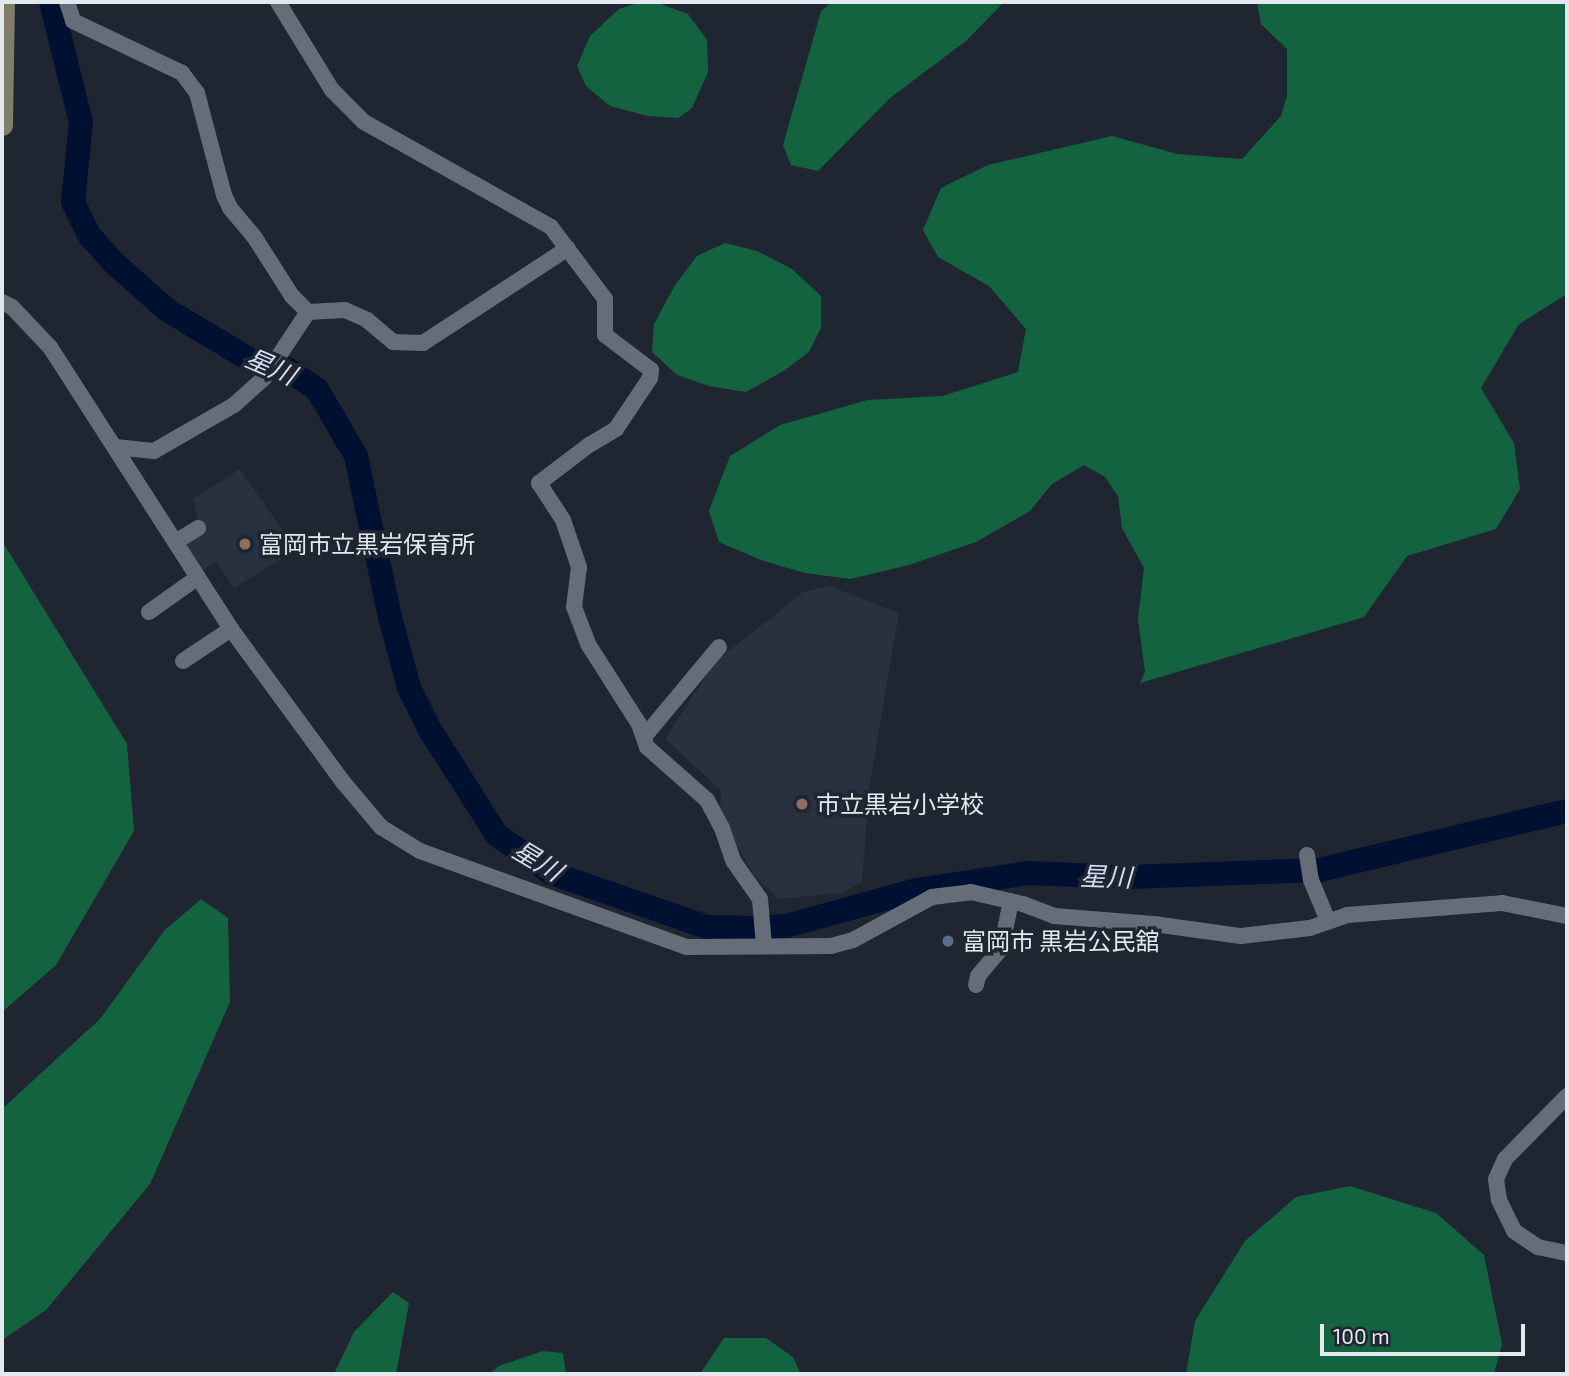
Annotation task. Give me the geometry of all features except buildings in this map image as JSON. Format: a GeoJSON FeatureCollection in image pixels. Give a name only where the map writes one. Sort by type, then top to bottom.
{"type":"FeatureCollection","features":[{"type":"Feature","properties":{"kind":"main road"},"geometry":{"type":"LineString","coordinates":[[2,125],[3,6]]}},
{"type":"Feature","properties":{"kind":"street"},"geometry":{"type":"LineString","coordinates":[[67,2],[73,21],[182,73],[197,93],[223,195],[230,208],[255,238],[292,296],[308,312],[345,310],[367,320],[393,342],[422,343],[568,248]]}},
{"type":"Feature","properties":{"kind":"street"},"geometry":{"type":"LineString","coordinates":[[278,2],[344,106],[364,122],[551,227],[604,299],[605,335],[651,370],[650,378],[616,429],[589,445],[539,483],[563,520],[579,566],[574,607],[588,645],[639,724],[647,747],[707,800],[722,828],[734,862],[760,899],[764,943]]}},
{"type":"Feature","properties":{"kind":"street"},"geometry":{"type":"LineString","coordinates":[[2,302],[12,307],[50,347],[231,629],[351,791],[381,827],[420,851],[687,947],[764,943],[831,946],[853,940],[932,897],[971,891],[1054,916],[1154,924],[1241,936],[1279,934],[1328,921],[1386,911],[1502,903],[1567,916]]}},
{"type":"Feature","properties":{"kind":"street"},"geometry":{"type":"LineString","coordinates":[[115,447],[154,451],[234,405],[264,378],[308,312]]}},
{"type":"Feature","properties":{"kind":"street"},"geometry":{"type":"LineString","coordinates":[[175,542],[198,528]]}},
{"type":"Feature","properties":{"kind":"street"},"geometry":{"type":"LineString","coordinates":[[149,612],[198,577]]}},
{"type":"Feature","properties":{"kind":"street"},"geometry":{"type":"LineString","coordinates":[[183,661],[231,629]]}},
{"type":"Feature","properties":{"kind":"street"},"geometry":{"type":"LineString","coordinates":[[644,737],[719,647]]}},
{"type":"Feature","properties":{"kind":"street"},"geometry":{"type":"LineString","coordinates":[[1307,855],[1311,880],[1328,921]]}},
{"type":"Feature","properties":{"kind":"street"},"geometry":{"type":"LineString","coordinates":[[976,985],[978,976],[1001,949],[1011,901]]}},
{"type":"Feature","properties":{"kind":"street"},"geometry":{"type":"LineString","coordinates":[[1567,1096],[1505,1159],[1496,1179],[1499,1200],[1514,1231],[1538,1247],[1567,1253]]}},
{"type":"Feature","properties":{"kind":"shaded area"},"geometry":{"type":"Polygon","coordinates":[[[240,469],[296,550],[234,588],[216,562],[202,571],[184,543],[201,532],[193,499],[240,469]]]}},
{"type":"Feature","properties":{"kind":"shaded area"},"geometry":{"type":"Polygon","coordinates":[[[829,586],[899,613],[869,788],[862,882],[841,893],[779,899],[753,874],[720,814],[721,790],[665,739],[716,661],[804,592],[829,586]]]}},
{"type":"Feature","properties":{"kind":"green space"},"geometry":{"type":"Polygon","coordinates":[[[641,2],[655,2],[688,14],[707,40],[708,72],[692,108],[678,118],[648,116],[610,106],[586,86],[577,66],[590,36],[619,9],[641,2]]]}},
{"type":"Feature","properties":{"kind":"green space"},"geometry":{"type":"Polygon","coordinates":[[[832,2],[1004,2],[966,41],[890,98],[818,171],[791,165],[783,145],[821,11],[832,2]]]}},
{"type":"Feature","properties":{"kind":"green space"},"geometry":{"type":"Polygon","coordinates":[[[1257,2],[1567,2],[1567,294],[1519,324],[1481,388],[1514,443],[1520,489],[1496,529],[1407,556],[1364,617],[1140,683],[1145,672],[1138,619],[1144,568],[1122,528],[1118,496],[1105,477],[1084,465],[1052,484],[1030,511],[976,542],[909,565],[850,579],[805,573],[761,560],[719,542],[709,511],[730,456],[780,425],[868,400],[943,396],[1018,372],[1026,329],[989,286],[938,257],[923,230],[941,188],[988,165],[1112,136],[1177,154],[1242,159],[1281,116],[1287,96],[1287,49],[1261,24],[1257,2]]]}},
{"type":"Feature","properties":{"kind":"green space"},"geometry":{"type":"Polygon","coordinates":[[[725,243],[757,251],[792,269],[821,296],[821,328],[809,352],[785,370],[746,392],[709,386],[677,375],[652,352],[654,324],[675,285],[697,256],[725,243]]]}},
{"type":"Feature","properties":{"kind":"green space"},"geometry":{"type":"Polygon","coordinates":[[[2,541],[127,744],[134,831],[56,965],[2,1012],[2,541]]]}},
{"type":"Feature","properties":{"kind":"green space"},"geometry":{"type":"Polygon","coordinates":[[[201,899],[228,918],[230,1002],[150,1184],[46,1310],[2,1340],[2,1109],[100,1019],[164,931],[201,899]]]}},
{"type":"Feature","properties":{"kind":"green space"},"geometry":{"type":"Polygon","coordinates":[[[1350,1186],[1436,1213],[1484,1255],[1502,1344],[1494,1374],[1186,1374],[1195,1321],[1245,1241],[1296,1197],[1350,1186]]]}},
{"type":"Feature","properties":{"kind":"green space"},"geometry":{"type":"Polygon","coordinates":[[[393,1292],[409,1303],[396,1374],[334,1374],[354,1332],[393,1292]]]}},
{"type":"Feature","properties":{"kind":"green space"},"geometry":{"type":"Polygon","coordinates":[[[724,1338],[766,1338],[793,1357],[801,1374],[700,1374],[724,1338]]]}},
{"type":"Feature","properties":{"kind":"green space"},"geometry":{"type":"Polygon","coordinates":[[[543,1351],[563,1353],[566,1374],[488,1374],[501,1365],[543,1351]]]}},
{"type":"Feature","properties":{"kind":"waterway","name":"星川"},"geometry":{"type":"LineString","coordinates":[[51,2],[81,122],[73,202],[89,235],[114,263],[167,310],[254,362],[287,369],[317,389],[356,456],[390,617],[409,688],[430,730],[497,835],[551,873],[707,927],[757,928],[786,926],[917,890],[1028,873],[1128,877],[1319,870],[1567,811]]}},
{"type":"Feature","properties":{"kind":"place","name":"富岡市立黒岩保育所"},"geometry":{"type":"Point","coordinates":[245,544]}},
{"type":"Feature","properties":{"kind":"place","name":"市立黒岩小学校"},"geometry":{"type":"Point","coordinates":[802,804]}},
{"type":"Feature","properties":{"kind":"place","name":"富岡市 黒岩公民舘"},"geometry":{"type":"Point","coordinates":[948,941]}}]}
